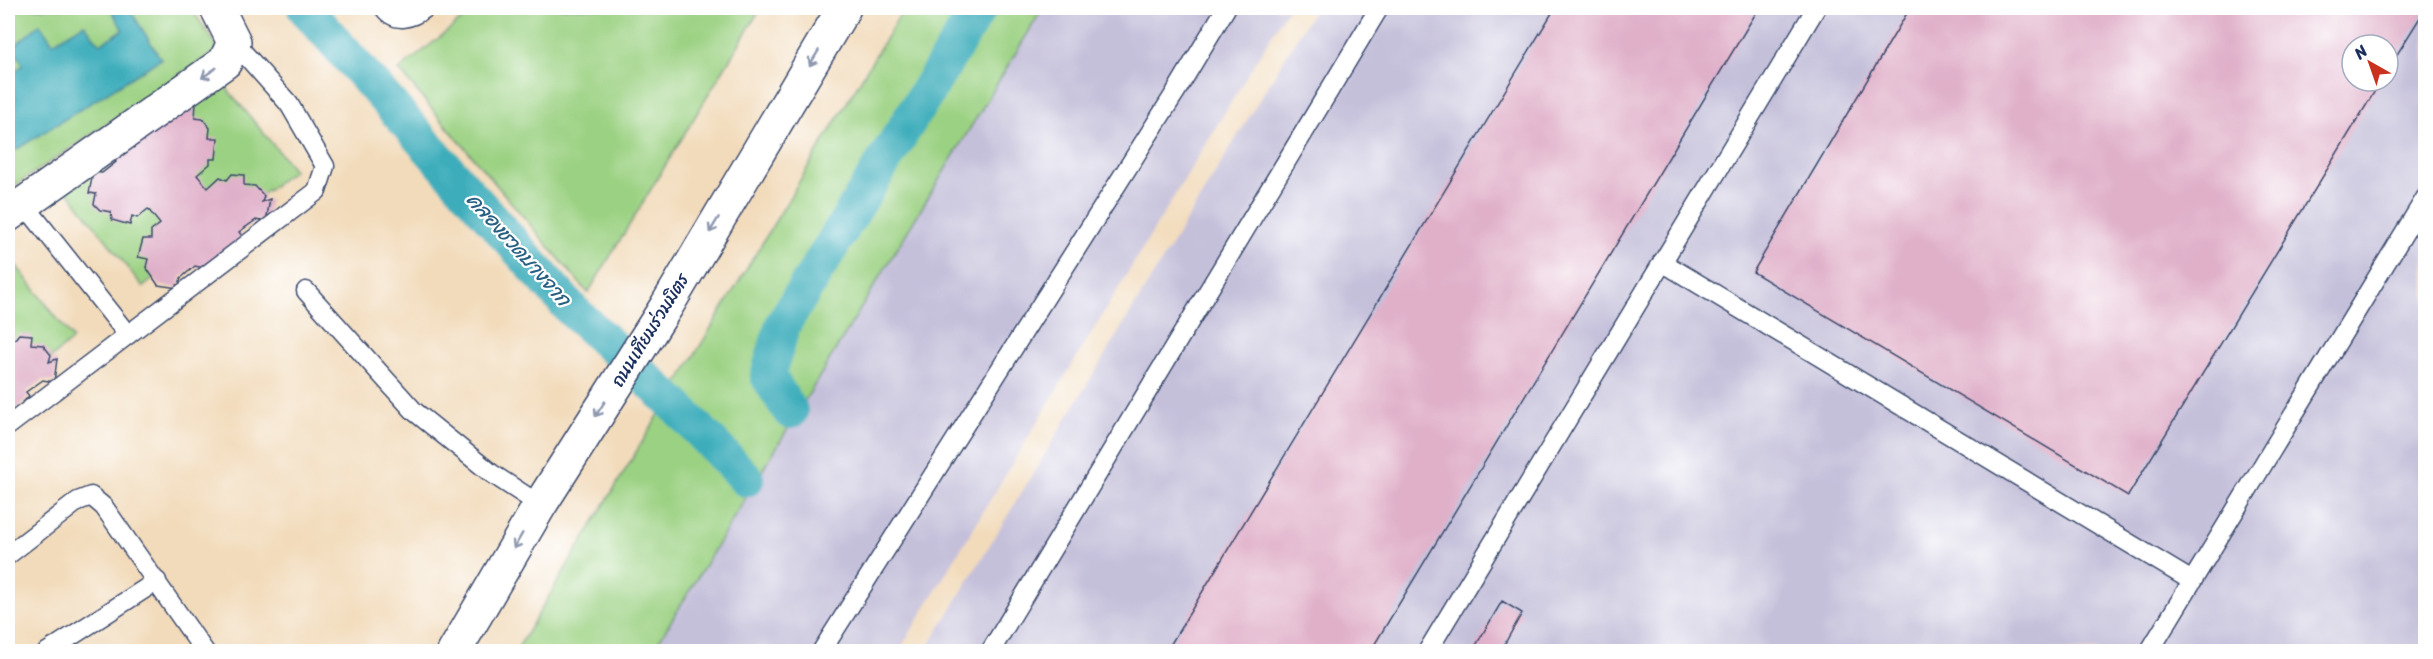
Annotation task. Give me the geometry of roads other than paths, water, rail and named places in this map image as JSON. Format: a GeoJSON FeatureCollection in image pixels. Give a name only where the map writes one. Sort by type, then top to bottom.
{"type":"FeatureCollection","features":[{"type":"Feature","properties":{"kind":"street"},"geometry":{"type":"LineString","coordinates":[[16,209],[225,62],[234,42],[217,8]]}},
{"type":"Feature","properties":{"kind":"street","name":"ถนนเทียมร่วมมิตร"},"geometry":{"type":"LineString","coordinates":[[454,651],[540,505],[666,307],[844,8]]}},
{"type":"Feature","properties":{"kind":"lane"},"geometry":{"type":"LineString","coordinates":[[384,8],[399,18],[413,18],[426,8]]}},
{"type":"Feature","properties":{"kind":"lane"},"geometry":{"type":"LineString","coordinates":[[821,651],[1175,93],[1226,8]]}},
{"type":"Feature","properties":{"kind":"lane"},"geometry":{"type":"LineString","coordinates":[[990,651],[1379,8]]}},
{"type":"Feature","properties":{"kind":"lane"},"geometry":{"type":"LineString","coordinates":[[1427,651],[1816,8]]}},
{"type":"Feature","properties":{"kind":"lane"},"geometry":{"type":"LineString","coordinates":[[8,426],[317,191],[325,166],[289,104],[234,42]]}},
{"type":"Feature","properties":{"kind":"lane"},"geometry":{"type":"LineString","coordinates":[[2149,651],[2426,197]]}},
{"type":"Feature","properties":{"kind":"lane"},"geometry":{"type":"LineString","coordinates":[[16,209],[128,335]]}},
{"type":"Feature","properties":{"kind":"lane"},"geometry":{"type":"LineString","coordinates":[[1662,262],[2192,580]]}},
{"type":"Feature","properties":{"kind":"lane"},"geometry":{"type":"LineString","coordinates":[[306,291],[414,411],[491,473],[540,505]]}},
{"type":"Feature","properties":{"kind":"lane"},"geometry":{"type":"LineString","coordinates":[[8,555],[78,501],[91,496],[104,507],[205,651]]}},
{"type":"Feature","properties":{"kind":"lane"},"geometry":{"type":"LineString","coordinates":[[47,651],[157,581]]}},
{"type":"Feature","properties":{"kind":"water"},"geometry":{"type":"Polygon","coordinates":[[[110,8],[129,8],[161,59],[8,155],[8,76],[23,65],[13,47],[40,24],[53,43],[84,24],[100,44],[123,30],[110,8]]]}},
{"type":"Feature","properties":{"kind":"waterway","name":"คลองชวดบางจาก"},"geometry":{"type":"LineString","coordinates":[[305,8],[572,310],[676,406],[746,479]]}},
{"type":"Feature","properties":{"kind":"waterway"},"geometry":{"type":"LineString","coordinates":[[790,411],[768,376],[783,324],[979,8]]}}]}
